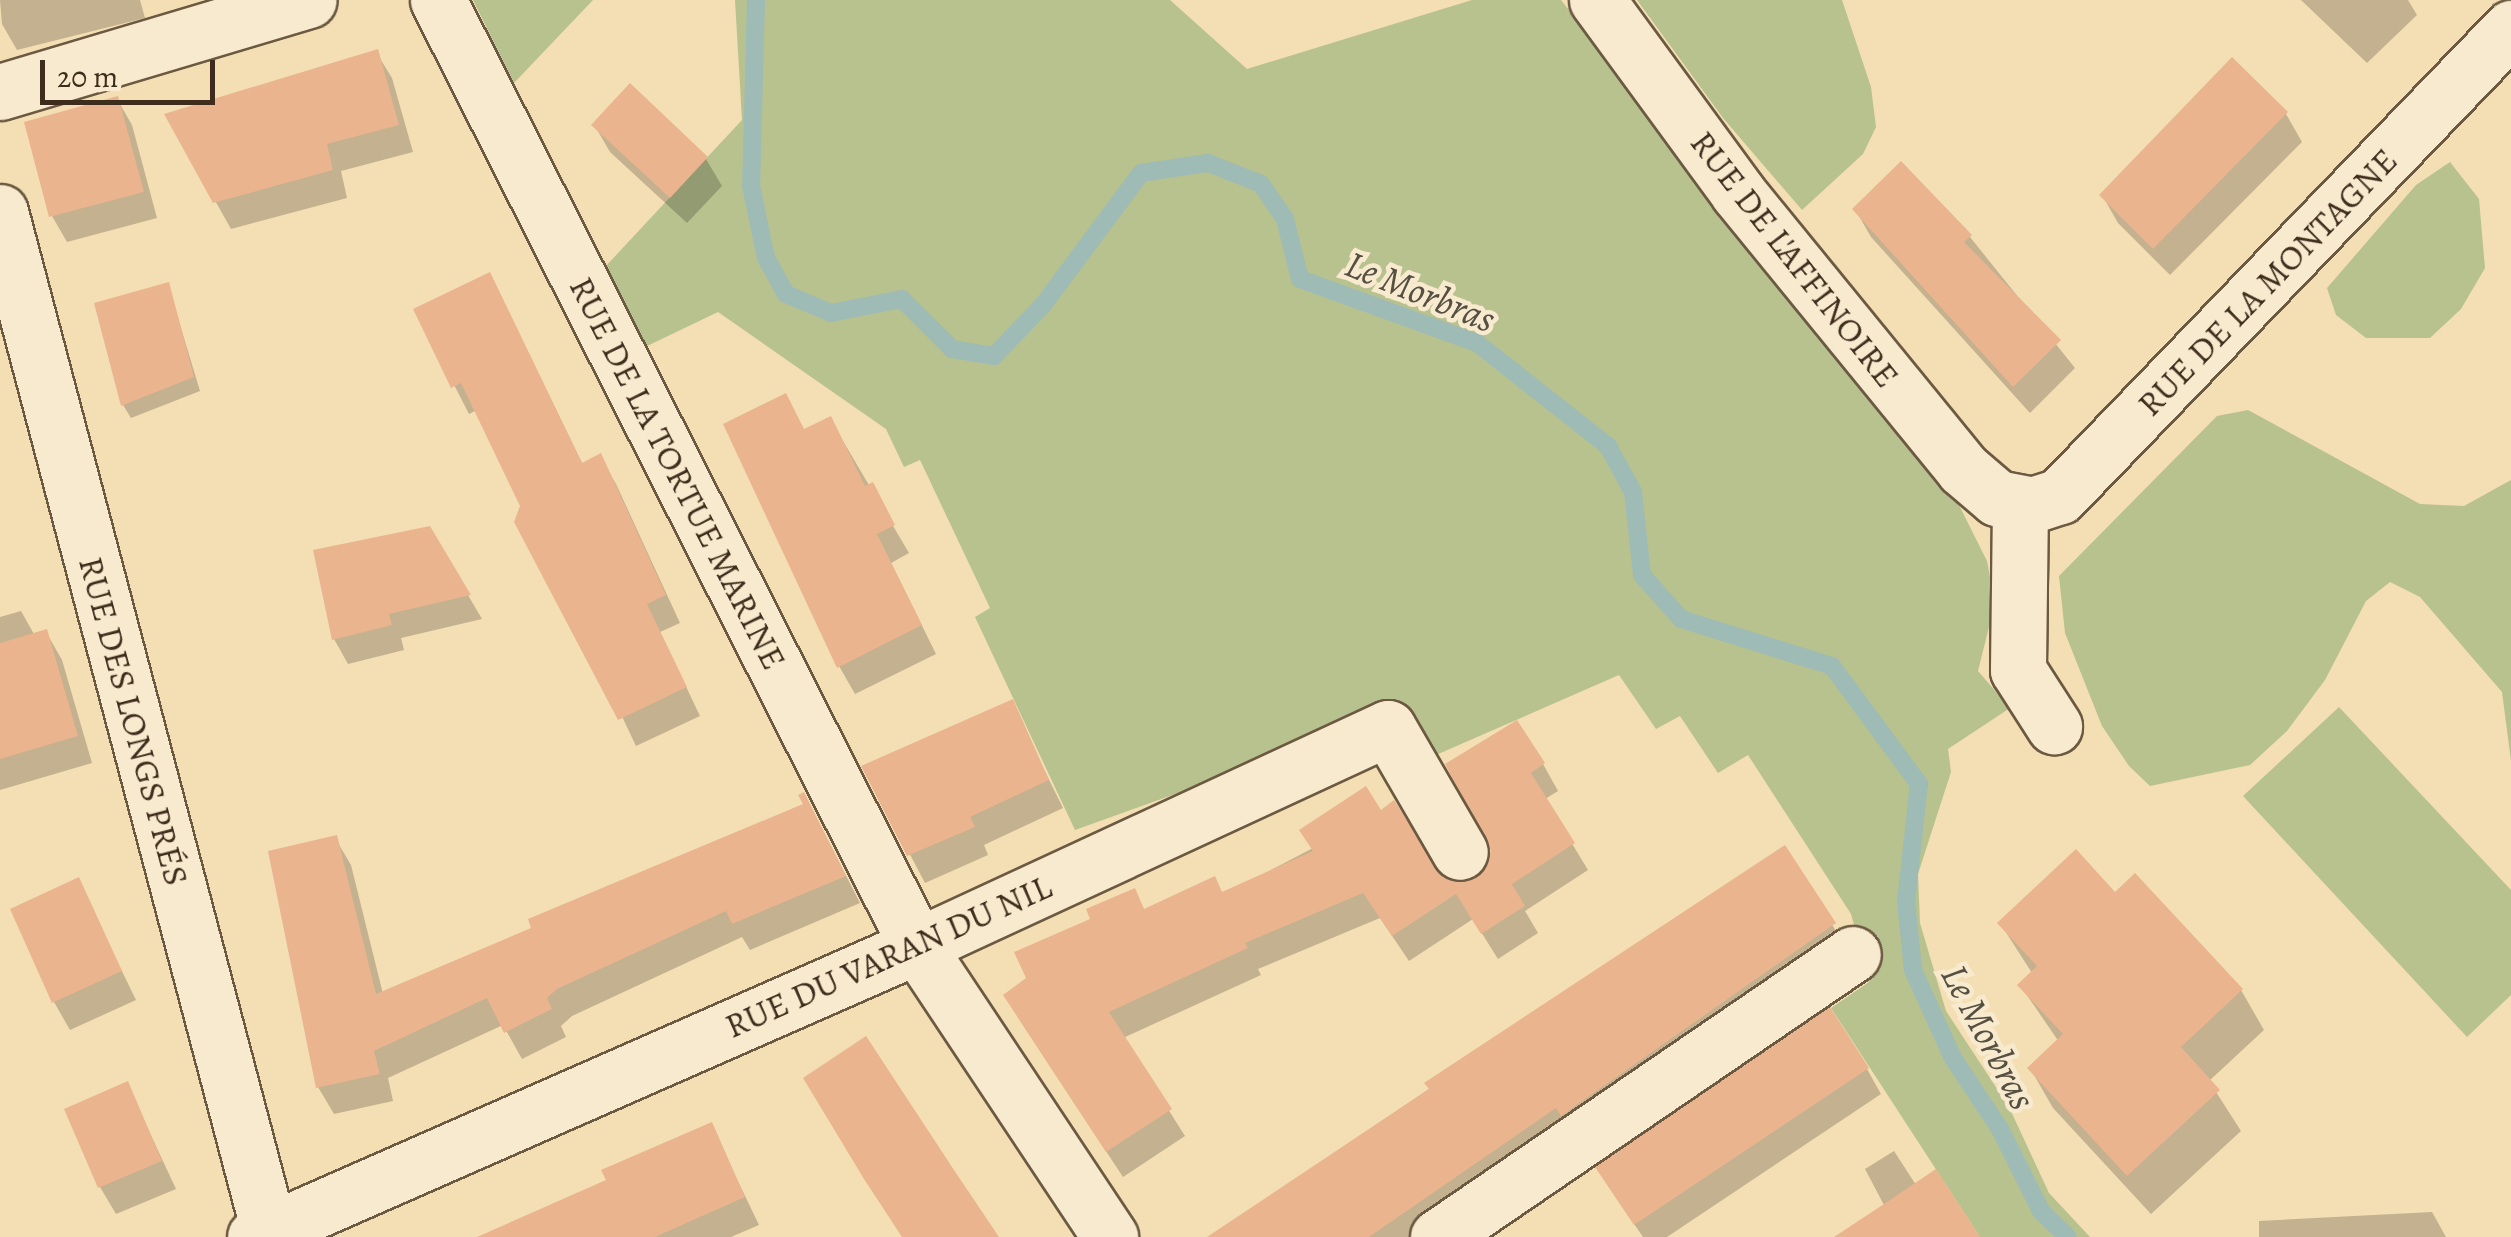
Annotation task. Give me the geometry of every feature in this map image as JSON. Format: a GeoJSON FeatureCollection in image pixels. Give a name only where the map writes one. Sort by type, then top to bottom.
{"type":"FeatureCollection","features":[{"type":"Feature","properties":{"kind":"street"},"geometry":{"type":"LineString","coordinates":[[0,92],[310,0]]}},
{"type":"Feature","properties":{"kind":"street","name":"RUE DE LA TORTUE MARINE"},"geometry":{"type":"LineString","coordinates":[[438,0],[917,946],[1110,1237]]}},
{"type":"Feature","properties":{"kind":"street","name":"RUE DE L'AFFINOIRE"},"geometry":{"type":"LineString","coordinates":[[1598,0],[1738,194],[1936,437],[1974,481],[2014,502]]}},
{"type":"Feature","properties":{"kind":"street","name":"RUE DE LA MONTAGNE"},"geometry":{"type":"LineString","coordinates":[[2014,502],[2046,505],[2060,496],[2511,28]]}},
{"type":"Feature","properties":{"kind":"street","name":"RUE DES LONGS PRÉS"},"geometry":{"type":"LineString","coordinates":[[0,212],[262,1234]]}},
{"type":"Feature","properties":{"kind":"street"},"geometry":{"type":"LineString","coordinates":[[2014,502],[2018,670],[2054,726]]}},
{"type":"Feature","properties":{"kind":"street","name":"RUE DU VARAN DU NIL"},"geometry":{"type":"LineString","coordinates":[[262,1234],[917,946],[1388,728],[1460,852]]}},
{"type":"Feature","properties":{"kind":"street"},"geometry":{"type":"LineString","coordinates":[[1438,1237],[1853,954]]}},
{"type":"Feature","properties":{"kind":"green space"},"geometry":{"type":"Polygon","coordinates":[[[473,0],[593,0],[514,83],[473,0]]]}},
{"type":"Feature","properties":{"kind":"green space"},"geometry":{"type":"Polygon","coordinates":[[[735,0],[1170,0],[1247,69],[1472,0],[1561,0],[1957,501],[1987,561],[1995,603],[1978,671],[2010,708],[1948,749],[1951,772],[1918,874],[1920,923],[1946,1011],[2009,1107],[2049,1193],[2090,1237],[1980,1237],[1831,1008],[1869,982],[1851,914],[1748,755],[1718,773],[1680,716],[1656,729],[1619,675],[1436,755],[1407,712],[1375,704],[1178,793],[1075,830],[975,617],[990,608],[920,460],[904,467],[886,429],[718,312],[645,347],[605,267],[742,120],[735,0]]]}},
{"type":"Feature","properties":{"kind":"green space"},"geometry":{"type":"Polygon","coordinates":[[[1637,0],[1842,0],[1871,87],[1876,127],[1863,154],[1802,210],[1723,118],[1637,0]]]}},
{"type":"Feature","properties":{"kind":"green space"},"geometry":{"type":"Polygon","coordinates":[[[2450,162],[2479,199],[2485,268],[2461,309],[2430,338],[2366,338],[2336,315],[2327,288],[2416,185],[2450,162]]]}},
{"type":"Feature","properties":{"kind":"green space"},"geometry":{"type":"Polygon","coordinates":[[[2248,410],[2420,504],[2464,506],[2511,480],[2511,761],[2502,692],[2420,597],[2390,582],[2366,601],[2325,680],[2287,731],[2250,765],[2150,786],[2129,766],[2102,726],[2065,633],[2059,576],[2217,416],[2248,410]]]}},
{"type":"Feature","properties":{"kind":"green space"},"geometry":{"type":"Polygon","coordinates":[[[2339,707],[2511,890],[2511,995],[2467,1037],[2243,796],[2339,707]]]}},
{"type":"Feature","properties":{"kind":"building"},"geometry":{"type":"Polygon","coordinates":[[[378,49],[399,125],[327,144],[333,170],[213,203],[164,114],[378,49]]]}},
{"type":"Feature","properties":{"kind":"building"},"geometry":{"type":"Polygon","coordinates":[[[2232,57],[2288,112],[2153,249],[2099,195],[2232,57]]]}},
{"type":"Feature","properties":{"kind":"building"},"geometry":{"type":"Polygon","coordinates":[[[630,83],[708,157],[670,198],[591,125],[630,83]]]}},
{"type":"Feature","properties":{"kind":"building"},"geometry":{"type":"Polygon","coordinates":[[[118,96],[144,192],[49,217],[24,122],[118,96]]]}},
{"type":"Feature","properties":{"kind":"building"},"geometry":{"type":"Polygon","coordinates":[[[1901,161],[1972,235],[1964,242],[2061,340],[2013,387],[1852,209],[1901,161]]]}},
{"type":"Feature","properties":{"kind":"building"},"geometry":{"type":"Polygon","coordinates":[[[490,272],[582,463],[601,453],[666,595],[647,604],[687,687],[618,720],[514,522],[520,506],[461,383],[451,388],[413,309],[490,272]]]}},
{"type":"Feature","properties":{"kind":"building"},"geometry":{"type":"Polygon","coordinates":[[[169,282],[194,377],[121,406],[94,303],[169,282]]]}},
{"type":"Feature","properties":{"kind":"building"},"geometry":{"type":"Polygon","coordinates":[[[786,393],[804,429],[831,416],[865,486],[873,482],[895,525],[877,534],[922,625],[837,668],[723,424],[786,393]]]}},
{"type":"Feature","properties":{"kind":"building"},"geometry":{"type":"Polygon","coordinates":[[[430,526],[471,595],[389,614],[392,625],[332,640],[313,550],[430,526]]]}},
{"type":"Feature","properties":{"kind":"building"},"geometry":{"type":"Polygon","coordinates":[[[47,629],[78,736],[0,759],[0,643],[47,629]]]}},
{"type":"Feature","properties":{"kind":"building"},"geometry":{"type":"Polygon","coordinates":[[[1013,699],[1049,780],[970,817],[975,827],[907,856],[861,766],[1013,699]]]}},
{"type":"Feature","properties":{"kind":"building"},"geometry":{"type":"Polygon","coordinates":[[[1517,720],[1545,763],[1531,773],[1575,843],[1512,884],[1525,906],[1481,934],[1456,894],[1392,936],[1363,893],[1245,943],[1248,948],[1109,1012],[1172,1109],[1106,1152],[1003,995],[1026,978],[1014,952],[1090,919],[1086,909],[1135,888],[1144,909],[1215,876],[1222,892],[1313,851],[1299,830],[1366,786],[1381,810],[1394,800],[1444,878],[1475,879],[1491,851],[1445,764],[1517,720]]]}},
{"type":"Feature","properties":{"kind":"building"},"geometry":{"type":"Polygon","coordinates":[[[804,792],[846,876],[732,924],[726,911],[557,989],[547,998],[552,1009],[504,1033],[487,998],[374,1051],[380,1074],[316,1088],[268,851],[337,835],[376,994],[531,928],[528,919],[803,804],[798,795],[804,792]]]}},
{"type":"Feature","properties":{"kind":"building"},"geometry":{"type":"Polygon","coordinates":[[[1785,845],[1836,923],[1561,1116],[1556,1108],[1369,1237],[1207,1237],[1429,1089],[1424,1083],[1785,845]]]}},
{"type":"Feature","properties":{"kind":"building"},"geometry":{"type":"Polygon","coordinates":[[[2076,849],[2115,892],[2135,873],[2243,989],[2181,1047],[2220,1090],[2127,1176],[2027,1068],[2063,1034],[2017,985],[2037,966],[1997,923],[2076,849]]]}},
{"type":"Feature","properties":{"kind":"building"},"geometry":{"type":"Polygon","coordinates":[[[79,877],[122,971],[52,1003],[10,909],[79,877]]]}},
{"type":"Feature","properties":{"kind":"building"},"geometry":{"type":"Polygon","coordinates":[[[1830,1007],[1869,1068],[1634,1225],[1595,1167],[1830,1007]]]}},
{"type":"Feature","properties":{"kind":"building"},"geometry":{"type":"Polygon","coordinates":[[[866,1036],[999,1237],[902,1237],[803,1078],[866,1036]]]}},
{"type":"Feature","properties":{"kind":"building"},"geometry":{"type":"Polygon","coordinates":[[[128,1081],[162,1161],[98,1188],[64,1109],[128,1081]]]}},
{"type":"Feature","properties":{"kind":"building"},"geometry":{"type":"Polygon","coordinates":[[[712,1122],[745,1197],[655,1237],[477,1237],[606,1180],[601,1170],[712,1122]]]}},
{"type":"Feature","properties":{"kind":"building"},"geometry":{"type":"Polygon","coordinates":[[[1936,1169],[1980,1237],[1834,1237],[1881,1206],[1936,1169]]]}},
{"type":"Feature","properties":{"kind":"waterway","name":"Le Morbras"},"geometry":{"type":"LineString","coordinates":[[756,0],[751,186],[766,258],[786,294],[831,313],[902,299],[952,349],[994,356],[1043,305],[1141,173],[1208,163],[1261,184],[1285,219],[1300,279],[1477,343],[1608,446],[1633,492],[1642,575],[1681,619],[1832,666],[1919,784],[1906,901],[1913,970],[1953,1058],[2000,1129],[2041,1211],[2068,1237]]}}]}
